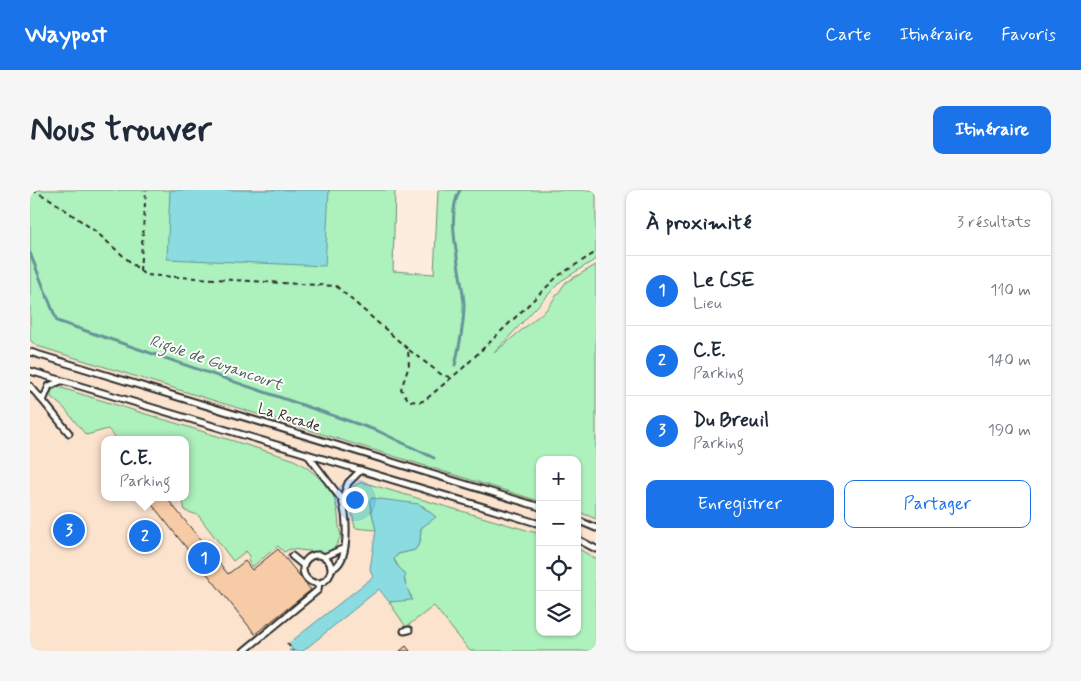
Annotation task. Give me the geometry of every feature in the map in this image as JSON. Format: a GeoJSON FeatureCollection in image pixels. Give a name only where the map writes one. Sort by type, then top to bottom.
{"type":"FeatureCollection","features":[{"type":"Feature","properties":{"kind":"lane","name":"La Rocade"},"geometry":{"type":"LineString","coordinates":[[30,352],[536,506]]}},
{"type":"Feature","properties":{"kind":"lane","name":"La Rocade"},"geometry":{"type":"LineString","coordinates":[[30,371],[536,523]]}},
{"type":"Feature","properties":{"kind":"lane"},"geometry":{"type":"LineString","coordinates":[[43,401],[49,386],[62,380]]}},
{"type":"Feature","properties":{"kind":"lane"},"geometry":{"type":"LineString","coordinates":[[30,386],[69,433]]}},
{"type":"Feature","properties":{"kind":"lane"},"geometry":{"type":"LineString","coordinates":[[307,454],[342,500]]}},
{"type":"Feature","properties":{"kind":"lane"},"geometry":{"type":"LineString","coordinates":[[331,569],[336,568],[339,563],[347,532],[342,500],[348,483],[361,470]]}},
{"type":"Feature","properties":{"kind":"lane"},"geometry":{"type":"LineString","coordinates":[[581,522],[596,528]]}},
{"type":"Feature","properties":{"kind":"lane"},"geometry":{"type":"LineString","coordinates":[[581,541],[596,549]]}},
{"type":"Feature","properties":{"kind":"lane"},"geometry":{"type":"LineString","coordinates":[[324,557],[342,549]]}},
{"type":"Feature","properties":{"kind":"lane"},"geometry":{"type":"LineString","coordinates":[[303,565],[310,557],[318,555],[324,557],[331,569]]}},
{"type":"Feature","properties":{"kind":"lane"},"geometry":{"type":"LineString","coordinates":[[292,556],[303,565],[306,579],[319,583],[327,579],[331,569]]}},
{"type":"Feature","properties":{"kind":"lane"},"geometry":{"type":"LineString","coordinates":[[244,651],[318,590],[319,583]]}},
{"type":"Feature","properties":{"kind":"path"},"geometry":{"type":"LineString","coordinates":[[32,190],[50,199],[95,231],[145,275],[336,286],[408,349],[442,375],[450,377]]}},
{"type":"Feature","properties":{"kind":"path"},"geometry":{"type":"LineString","coordinates":[[140,271],[146,190]]}},
{"type":"Feature","properties":{"kind":"path"},"geometry":{"type":"LineString","coordinates":[[408,349],[410,361],[401,389],[409,401],[420,402],[425,400],[463,368],[558,276],[596,252]]}},
{"type":"Feature","properties":{"kind":"path"},"geometry":{"type":"LineString","coordinates":[[287,643],[293,651]]}},
{"type":"Feature","properties":{"kind":"shaded area"},"geometry":{"type":"Polygon","coordinates":[[[30,259],[445,403],[564,282],[596,262],[596,651],[30,651],[30,259]]]}},
{"type":"Feature","properties":{"kind":"green space"},"geometry":{"type":"Polygon","coordinates":[[[30,190],[395,190],[393,271],[434,274],[438,190],[596,190],[596,259],[561,281],[494,353],[547,309],[566,282],[596,265],[596,519],[581,513],[581,456],[536,456],[536,500],[37,346],[30,340],[30,190]]]}},
{"type":"Feature","properties":{"kind":"green space"},"geometry":{"type":"Polygon","coordinates":[[[58,387],[292,459],[313,473],[331,492],[338,512],[341,536],[336,546],[328,553],[290,549],[284,552],[278,546],[252,567],[248,561],[250,556],[246,551],[233,561],[198,515],[185,511],[183,501],[189,501],[189,436],[114,436],[108,429],[86,435],[64,408],[51,397],[51,391],[58,387]]]}},
{"type":"Feature","properties":{"kind":"green space"},"geometry":{"type":"Polygon","coordinates":[[[362,482],[536,533],[536,636],[581,636],[581,550],[596,559],[596,651],[470,651],[434,606],[406,627],[389,602],[412,597],[407,590],[404,576],[394,559],[398,554],[415,550],[420,542],[421,528],[435,517],[423,506],[372,498],[370,505],[376,530],[355,528],[350,501],[352,487],[362,482]]]}},
{"type":"Feature","properties":{"kind":"water"},"geometry":{"type":"Polygon","coordinates":[[[170,190],[329,190],[325,266],[167,259],[170,190]]]}},
{"type":"Feature","properties":{"kind":"water"},"geometry":{"type":"Polygon","coordinates":[[[372,498],[419,504],[436,517],[421,528],[420,542],[415,550],[398,554],[394,559],[406,575],[404,580],[412,600],[389,602],[379,589],[303,651],[289,651],[292,648],[288,644],[373,577],[370,569],[376,530],[369,501],[372,498]]]}},
{"type":"Feature","properties":{"kind":"building"},"geometry":{"type":"Polygon","coordinates":[[[149,501],[169,501],[228,574],[245,561],[252,570],[278,549],[311,590],[255,634],[149,501]]]}},
{"type":"Feature","properties":{"kind":"building"},"geometry":{"type":"Polygon","coordinates":[[[406,646],[410,651],[400,651],[406,646]]]}},
{"type":"Feature","properties":{"kind":"waterway","name":"Rigole de Guyancourt"},"geometry":{"type":"LineString","coordinates":[[455,365],[464,312],[463,291],[454,229],[455,201],[460,190]]}},
{"type":"Feature","properties":{"kind":"waterway","name":"Rigole de Guyancourt"},"geometry":{"type":"LineString","coordinates":[[30,253],[57,321],[378,431],[434,458]]}},
{"type":"Feature","properties":{"kind":"place","name":"Du Breuil"},"geometry":{"type":"Point","coordinates":[69,530]}},
{"type":"Feature","properties":{"kind":"place","name":"C.E."},"geometry":{"type":"Point","coordinates":[145,536]}},
{"type":"Feature","properties":{"kind":"place","name":"Le CSE"},"geometry":{"type":"Point","coordinates":[204,558]}}]}
